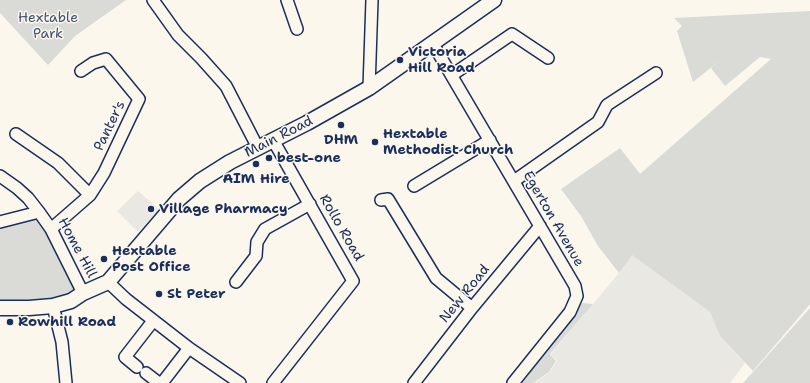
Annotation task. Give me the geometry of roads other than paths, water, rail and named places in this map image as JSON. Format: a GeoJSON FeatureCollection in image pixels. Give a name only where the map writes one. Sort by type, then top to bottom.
{"type":"FeatureCollection","features":[{"type":"Feature","properties":{"kind":"main road","name":"Main Road"},"geometry":{"type":"LineString","coordinates":[[0,308],[53,306],[70,301],[83,293],[108,282],[180,199],[200,181],[214,171],[307,123],[369,88],[494,0]]}},
{"type":"Feature","properties":{"kind":"street"},"geometry":{"type":"LineString","coordinates":[[153,0],[178,35],[226,86],[258,148]]}},
{"type":"Feature","properties":{"kind":"street"},"geometry":{"type":"LineString","coordinates":[[287,0],[297,29]]}},
{"type":"Feature","properties":{"kind":"street"},"geometry":{"type":"LineString","coordinates":[[369,88],[372,0]]}},
{"type":"Feature","properties":{"kind":"street"},"geometry":{"type":"LineString","coordinates":[[452,75],[512,34],[548,58]]}},
{"type":"Feature","properties":{"kind":"street","name":"Egerton Avenue"},"geometry":{"type":"LineString","coordinates":[[433,44],[575,286],[577,296],[570,312],[513,383]]}},
{"type":"Feature","properties":{"kind":"street","name":"Panter's"},"geometry":{"type":"LineString","coordinates":[[51,229],[90,194],[104,173],[139,99],[106,59],[93,63],[81,71]]}},
{"type":"Feature","properties":{"kind":"street"},"geometry":{"type":"LineString","coordinates":[[514,181],[598,122],[607,104],[656,73]]}},
{"type":"Feature","properties":{"kind":"street"},"geometry":{"type":"LineString","coordinates":[[16,134],[58,163],[90,194]]}},
{"type":"Feature","properties":{"kind":"street","name":"Rollo Road"},"geometry":{"type":"LineString","coordinates":[[273,140],[353,281],[273,383]]}},
{"type":"Feature","properties":{"kind":"street"},"geometry":{"type":"LineString","coordinates":[[414,186],[490,140]]}},
{"type":"Feature","properties":{"kind":"street"},"geometry":{"type":"LineString","coordinates":[[0,176],[28,198],[39,212]]}},
{"type":"Feature","properties":{"kind":"street"},"geometry":{"type":"LineString","coordinates":[[381,200],[388,199],[436,278],[472,308]]}},
{"type":"Feature","properties":{"kind":"street"},"geometry":{"type":"LineString","coordinates":[[236,282],[244,266],[256,256],[257,242],[266,228],[310,204]]}},
{"type":"Feature","properties":{"kind":"street","name":"Home Hill"},"geometry":{"type":"LineString","coordinates":[[0,222],[39,212],[51,229],[83,293]]}},
{"type":"Feature","properties":{"kind":"street","name":"New Road"},"geometry":{"type":"LineString","coordinates":[[414,383],[472,308],[540,226]]}},
{"type":"Feature","properties":{"kind":"street"},"geometry":{"type":"LineString","coordinates":[[108,282],[153,321],[240,383]]}},
{"type":"Feature","properties":{"kind":"street"},"geometry":{"type":"LineString","coordinates":[[53,306],[62,342],[66,383]]}},
{"type":"Feature","properties":{"kind":"street"},"geometry":{"type":"LineString","coordinates":[[153,321],[125,357],[142,370],[161,383],[189,348]]}},
{"type":"Feature","properties":{"kind":"place","name":"Victoria Hill Road"},"geometry":{"type":"Point","coordinates":[400,60]}},
{"type":"Feature","properties":{"kind":"place","name":"DHM"},"geometry":{"type":"Point","coordinates":[341,125]}},
{"type":"Feature","properties":{"kind":"place","name":"Hextable Methodist Church"},"geometry":{"type":"Point","coordinates":[375,142]}},
{"type":"Feature","properties":{"kind":"place","name":"best-one"},"geometry":{"type":"Point","coordinates":[269,158]}},
{"type":"Feature","properties":{"kind":"place","name":"AIM Hire"},"geometry":{"type":"Point","coordinates":[256,164]}},
{"type":"Feature","properties":{"kind":"place","name":"Village Pharmacy"},"geometry":{"type":"Point","coordinates":[151,209]}},
{"type":"Feature","properties":{"kind":"place","name":"Hextable Post Office"},"geometry":{"type":"Point","coordinates":[104,259]}},
{"type":"Feature","properties":{"kind":"place","name":"St Peter"},"geometry":{"type":"Point","coordinates":[159,294]}},
{"type":"Feature","properties":{"kind":"place","name":"Rowhill Road"},"geometry":{"type":"Point","coordinates":[10,322]}},
{"type":"Feature","properties":{"kind":"park label","name":"Hextable Park"},"geometry":{"type":"Point","coordinates":[48,26]}}]}
